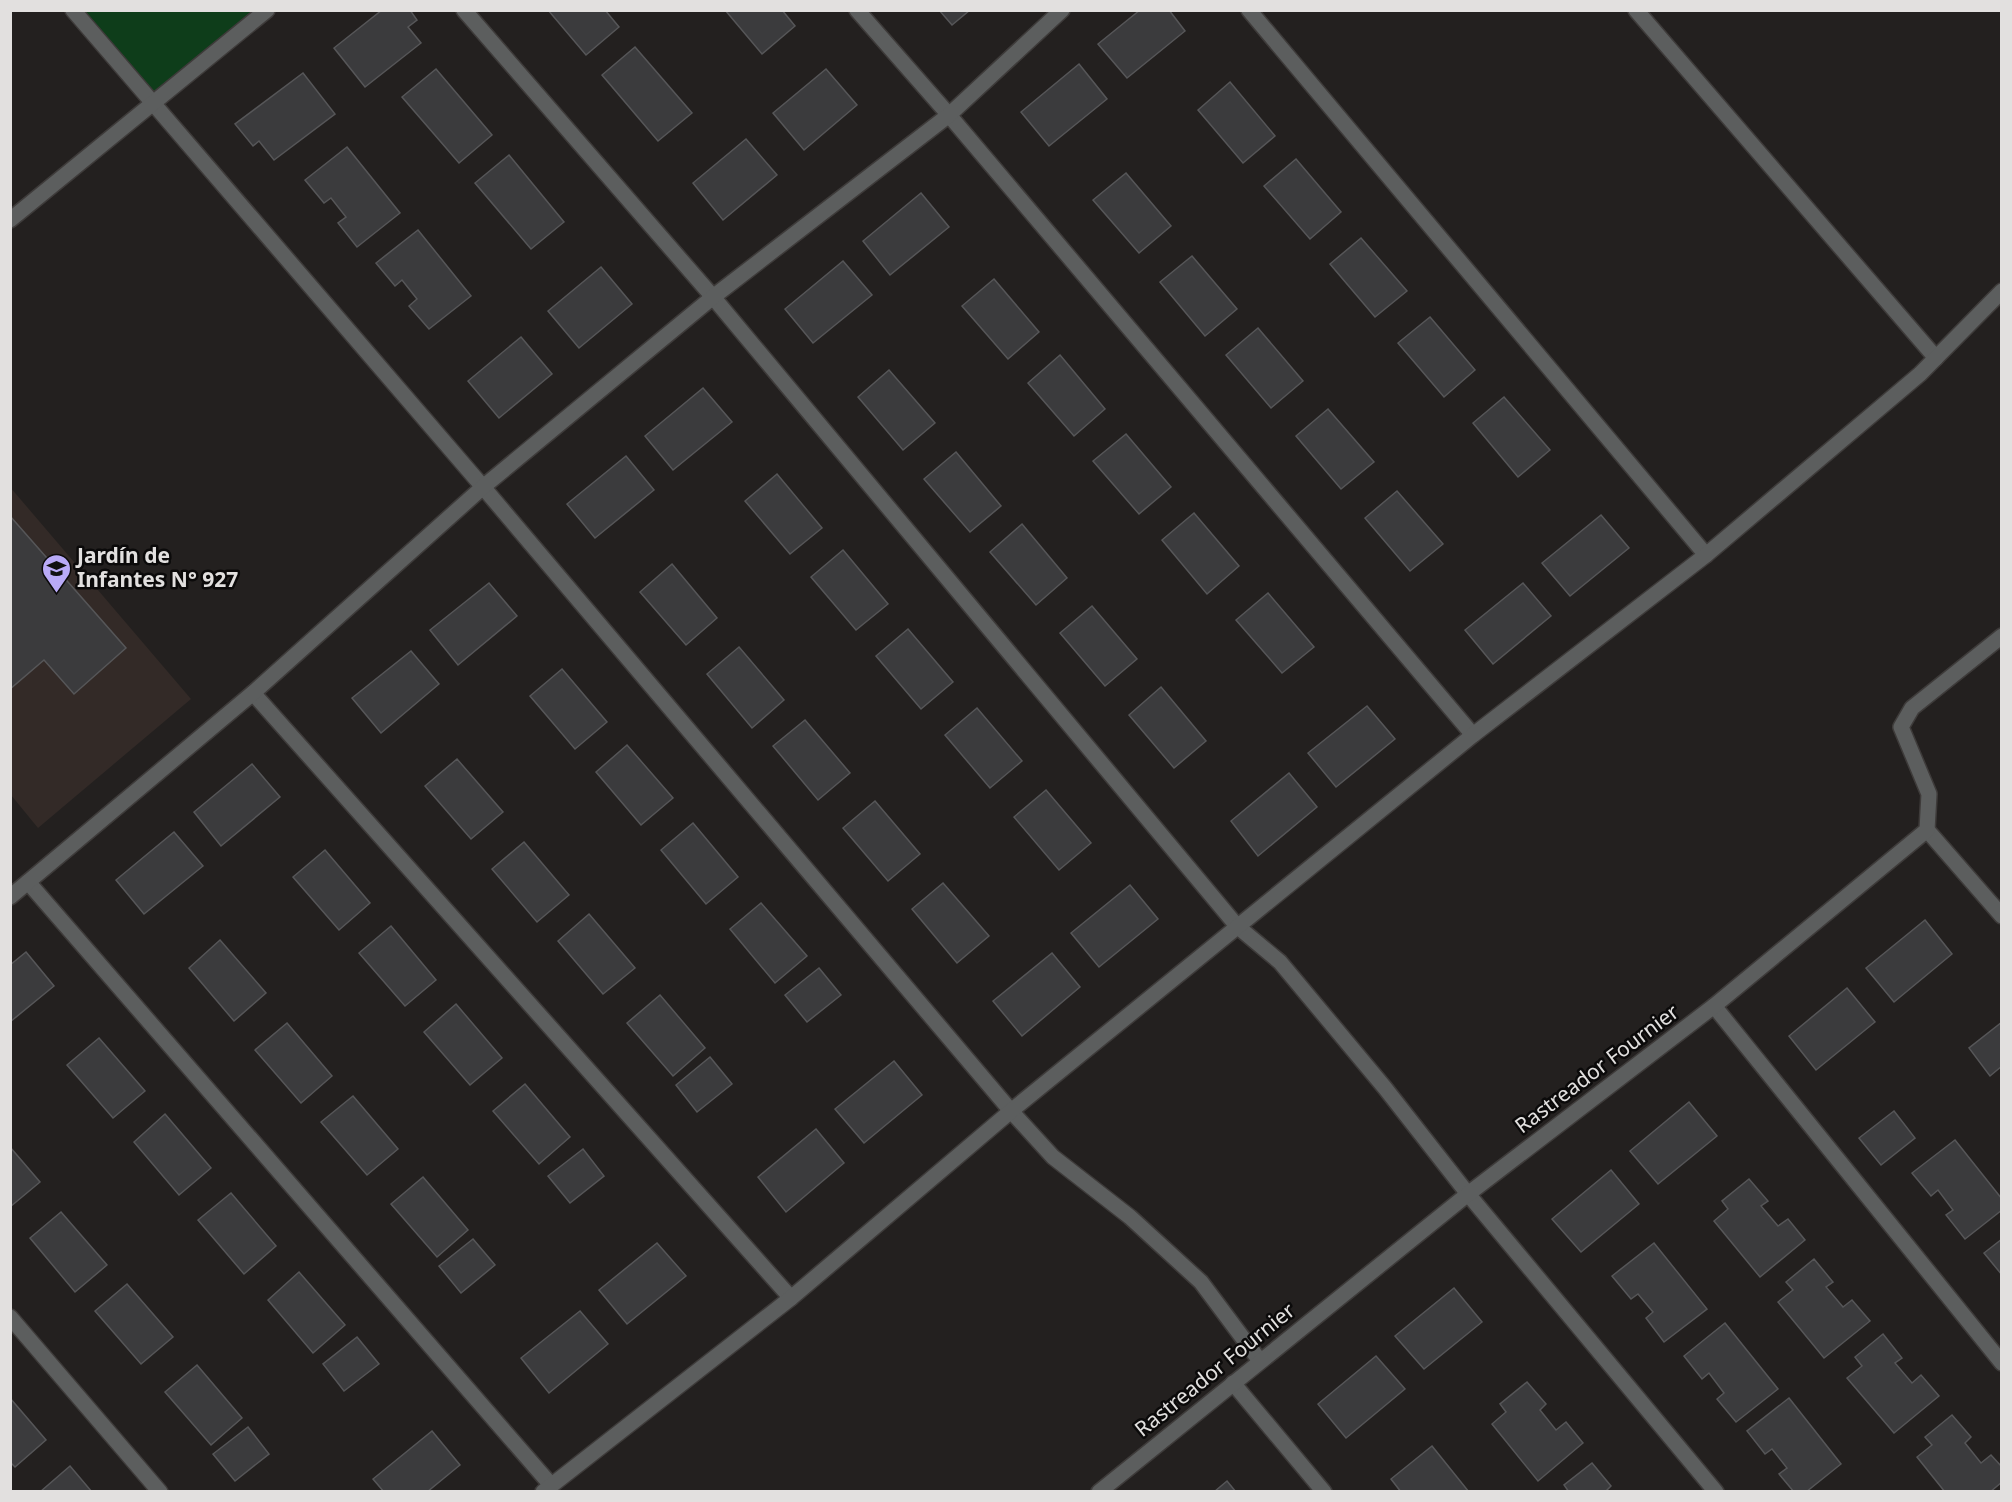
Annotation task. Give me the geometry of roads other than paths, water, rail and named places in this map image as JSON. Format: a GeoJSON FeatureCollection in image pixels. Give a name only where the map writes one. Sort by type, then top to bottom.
{"type":"FeatureCollection","features":[{"type":"Feature","properties":{"kind":"street"},"geometry":{"type":"LineString","coordinates":[[73,10],[483,488],[1011,1111],[1053,1157],[1130,1217],[1201,1282],[1260,1361]]}},
{"type":"Feature","properties":{"kind":"street"},"geometry":{"type":"LineString","coordinates":[[10,220],[267,10]]}},
{"type":"Feature","properties":{"kind":"street"},"geometry":{"type":"LineString","coordinates":[[464,10],[713,297],[1238,926],[1280,962],[1385,1088],[1468,1194],[1716,1491]]}},
{"type":"Feature","properties":{"kind":"street"},"geometry":{"type":"LineString","coordinates":[[857,10],[949,115],[1473,735]]}},
{"type":"Feature","properties":{"kind":"street"},"geometry":{"type":"LineString","coordinates":[[10,897],[252,693],[483,488],[713,297],[949,115],[1062,10]]}},
{"type":"Feature","properties":{"kind":"street"},"geometry":{"type":"LineString","coordinates":[[1249,10],[1706,555]]}},
{"type":"Feature","properties":{"kind":"street"},"geometry":{"type":"LineString","coordinates":[[1636,10],[1936,358]]}},
{"type":"Feature","properties":{"kind":"street"},"geometry":{"type":"LineString","coordinates":[[28,882],[547,1488],[791,1298],[1011,1111],[1473,735],[1706,555],[1911,381],[2001,291]]}},
{"type":"Feature","properties":{"kind":"street"},"geometry":{"type":"LineString","coordinates":[[2001,636],[1912,708],[1900,727],[1929,794],[1927,830],[2001,916]]}},
{"type":"Feature","properties":{"kind":"street"},"geometry":{"type":"LineString","coordinates":[[252,693],[791,1298]]}},
{"type":"Feature","properties":{"kind":"street","name":"Rastreador Fournier"},"geometry":{"type":"LineString","coordinates":[[1099,1491],[1468,1194],[1714,1006],[1927,830]]}},
{"type":"Feature","properties":{"kind":"street"},"geometry":{"type":"LineString","coordinates":[[1714,1006],[2001,1362]]}},
{"type":"Feature","properties":{"kind":"street"},"geometry":{"type":"LineString","coordinates":[[10,1317],[160,1491]]}},
{"type":"Feature","properties":{"kind":"street"},"geometry":{"type":"LineString","coordinates":[[1233,1383],[1324,1491]]}},
{"type":"Feature","properties":{"kind":"place","name":"Jardín de Infantes N° 927"},"geometry":{"type":"Point","coordinates":[56,594]}}]}
